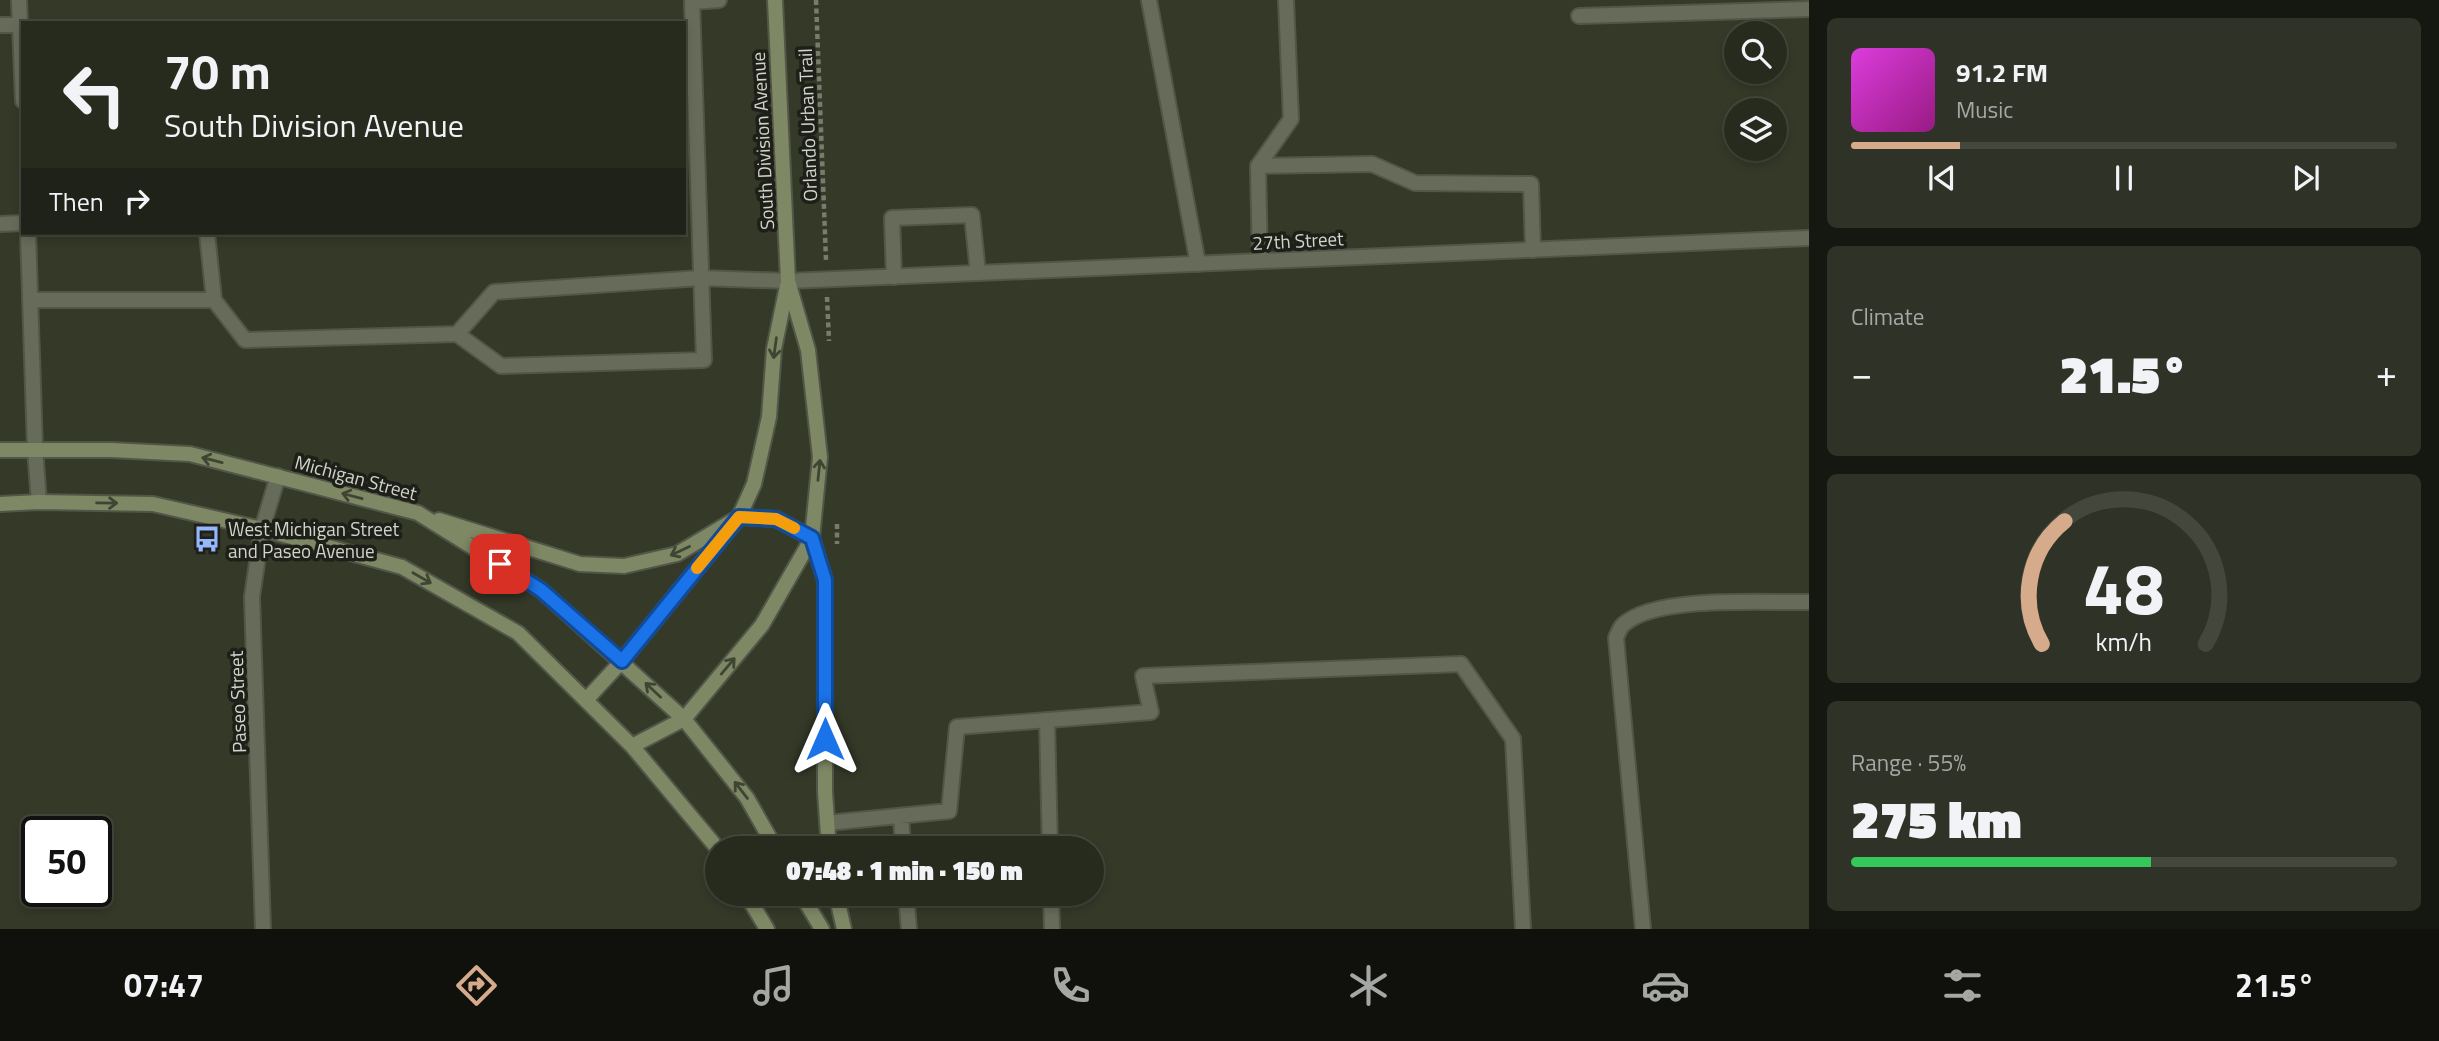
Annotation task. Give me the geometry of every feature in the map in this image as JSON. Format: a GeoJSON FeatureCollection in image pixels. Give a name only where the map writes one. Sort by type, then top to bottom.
{"type":"FeatureCollection","features":[{"type":"Feature","properties":{"kind":"main road","name":"South Division Avenue"},"geometry":{"type":"LineString","coordinates":[[632,746],[684,719],[762,625],[812,538],[820,457],[808,350],[788,281],[775,0]]}},
{"type":"Feature","properties":{"kind":"main road","name":"South Division Avenue"},"geometry":{"type":"LineString","coordinates":[[586,700],[622,661],[739,517],[754,484],[769,416],[774,349],[788,281]]}},
{"type":"Feature","properties":{"kind":"main road","name":"Michigan Street"},"geometry":{"type":"LineString","coordinates":[[0,450],[190,454],[418,513],[541,590],[622,661],[684,719],[747,798],[769,836]]}},
{"type":"Feature","properties":{"kind":"main road"},"geometry":{"type":"LineString","coordinates":[[0,504],[153,504],[262,529],[402,567],[518,633],[632,746],[707,836]]}},
{"type":"Feature","properties":{"kind":"main road"},"geometry":{"type":"LineString","coordinates":[[418,513],[580,564],[624,566],[677,554],[739,517],[776,519],[812,538],[825,580],[825,792],[828,836]]}},
{"type":"Feature","properties":{"kind":"main road"},"geometry":{"type":"LineString","coordinates":[[753,906],[766,929]]}},
{"type":"Feature","properties":{"kind":"main road"},"geometry":{"type":"LineString","coordinates":[[809,906],[822,929]]}},
{"type":"Feature","properties":{"kind":"main road"},"geometry":{"type":"LineString","coordinates":[[839,906],[844,929]]}},
{"type":"Feature","properties":{"kind":"street"},"geometry":{"type":"LineString","coordinates":[[19,0],[21,50]]}},
{"type":"Feature","properties":{"kind":"street"},"geometry":{"type":"LineString","coordinates":[[206,235],[214,300],[245,340],[457,334],[501,366],[704,360],[692,2],[719,0]]}},
{"type":"Feature","properties":{"kind":"street"},"geometry":{"type":"LineString","coordinates":[[1149,0],[1198,264]]}},
{"type":"Feature","properties":{"kind":"street"},"geometry":{"type":"LineString","coordinates":[[1259,261],[1258,166],[1290,120],[1286,0]]}},
{"type":"Feature","properties":{"kind":"street"},"geometry":{"type":"LineString","coordinates":[[1579,16],[1809,9]]}},
{"type":"Feature","properties":{"kind":"street"},"geometry":{"type":"LineString","coordinates":[[0,25],[20,24]]}},
{"type":"Feature","properties":{"kind":"street"},"geometry":{"type":"LineString","coordinates":[[1258,166],[1372,164],[1415,183],[1531,184],[1533,250]]}},
{"type":"Feature","properties":{"kind":"street"},"geometry":{"type":"LineString","coordinates":[[894,277],[892,218],[972,215],[978,273]]}},
{"type":"Feature","properties":{"kind":"street"},"geometry":{"type":"LineString","coordinates":[[0,224],[21,223]]}},
{"type":"Feature","properties":{"kind":"street"},"geometry":{"type":"LineString","coordinates":[[28,235],[39,502]]}},
{"type":"Feature","properties":{"kind":"street","name":"27th Street"},"geometry":{"type":"LineString","coordinates":[[457,334],[494,292],[701,278],[788,281],[1809,239]]}},
{"type":"Feature","properties":{"kind":"street"},"geometry":{"type":"LineString","coordinates":[[30,300],[214,300]]}},
{"type":"Feature","properties":{"kind":"street","name":"Paseo Street"},"geometry":{"type":"LineString","coordinates":[[263,929],[252,597],[262,529],[278,476]]}},
{"type":"Feature","properties":{"kind":"street"},"geometry":{"type":"LineString","coordinates":[[1643,929],[1616,638],[1622,625],[1645,613],[1677,604],[1809,602]]}},
{"type":"Feature","properties":{"kind":"street"},"geometry":{"type":"LineString","coordinates":[[827,823],[949,811],[957,727],[1151,712],[1143,676],[1461,664],[1513,739],[1523,929]]}},
{"type":"Feature","properties":{"kind":"street"},"geometry":{"type":"LineString","coordinates":[[1046,720],[1050,836]]}},
{"type":"Feature","properties":{"kind":"street"},"geometry":{"type":"LineString","coordinates":[[901,816],[902,836]]}},
{"type":"Feature","properties":{"kind":"street"},"geometry":{"type":"LineString","coordinates":[[907,906],[909,929]]}},
{"type":"Feature","properties":{"kind":"street"},"geometry":{"type":"LineString","coordinates":[[1051,906],[1052,929]]}},
{"type":"Feature","properties":{"kind":"path","name":"Orlando Urban Trail"},"geometry":{"type":"LineString","coordinates":[[816,0],[825,249]]}},
{"type":"Feature","properties":{"kind":"slow traffic"},"geometry":{"type":"LineString","coordinates":[[697,568],[739,517],[776,519],[794,528]]}},
{"type":"Feature","properties":{"kind":"place","name":"West Michigan Street and Paseo Avenue"},"geometry":{"type":"Point","coordinates":[207,539]}},
{"type":"Feature","properties":{"kind":"route"},"geometry":{"type":"LineString","coordinates":[[500,564],[541,590],[622,661],[739,517],[776,519],[812,538],[825,580],[825,739]]}}]}
